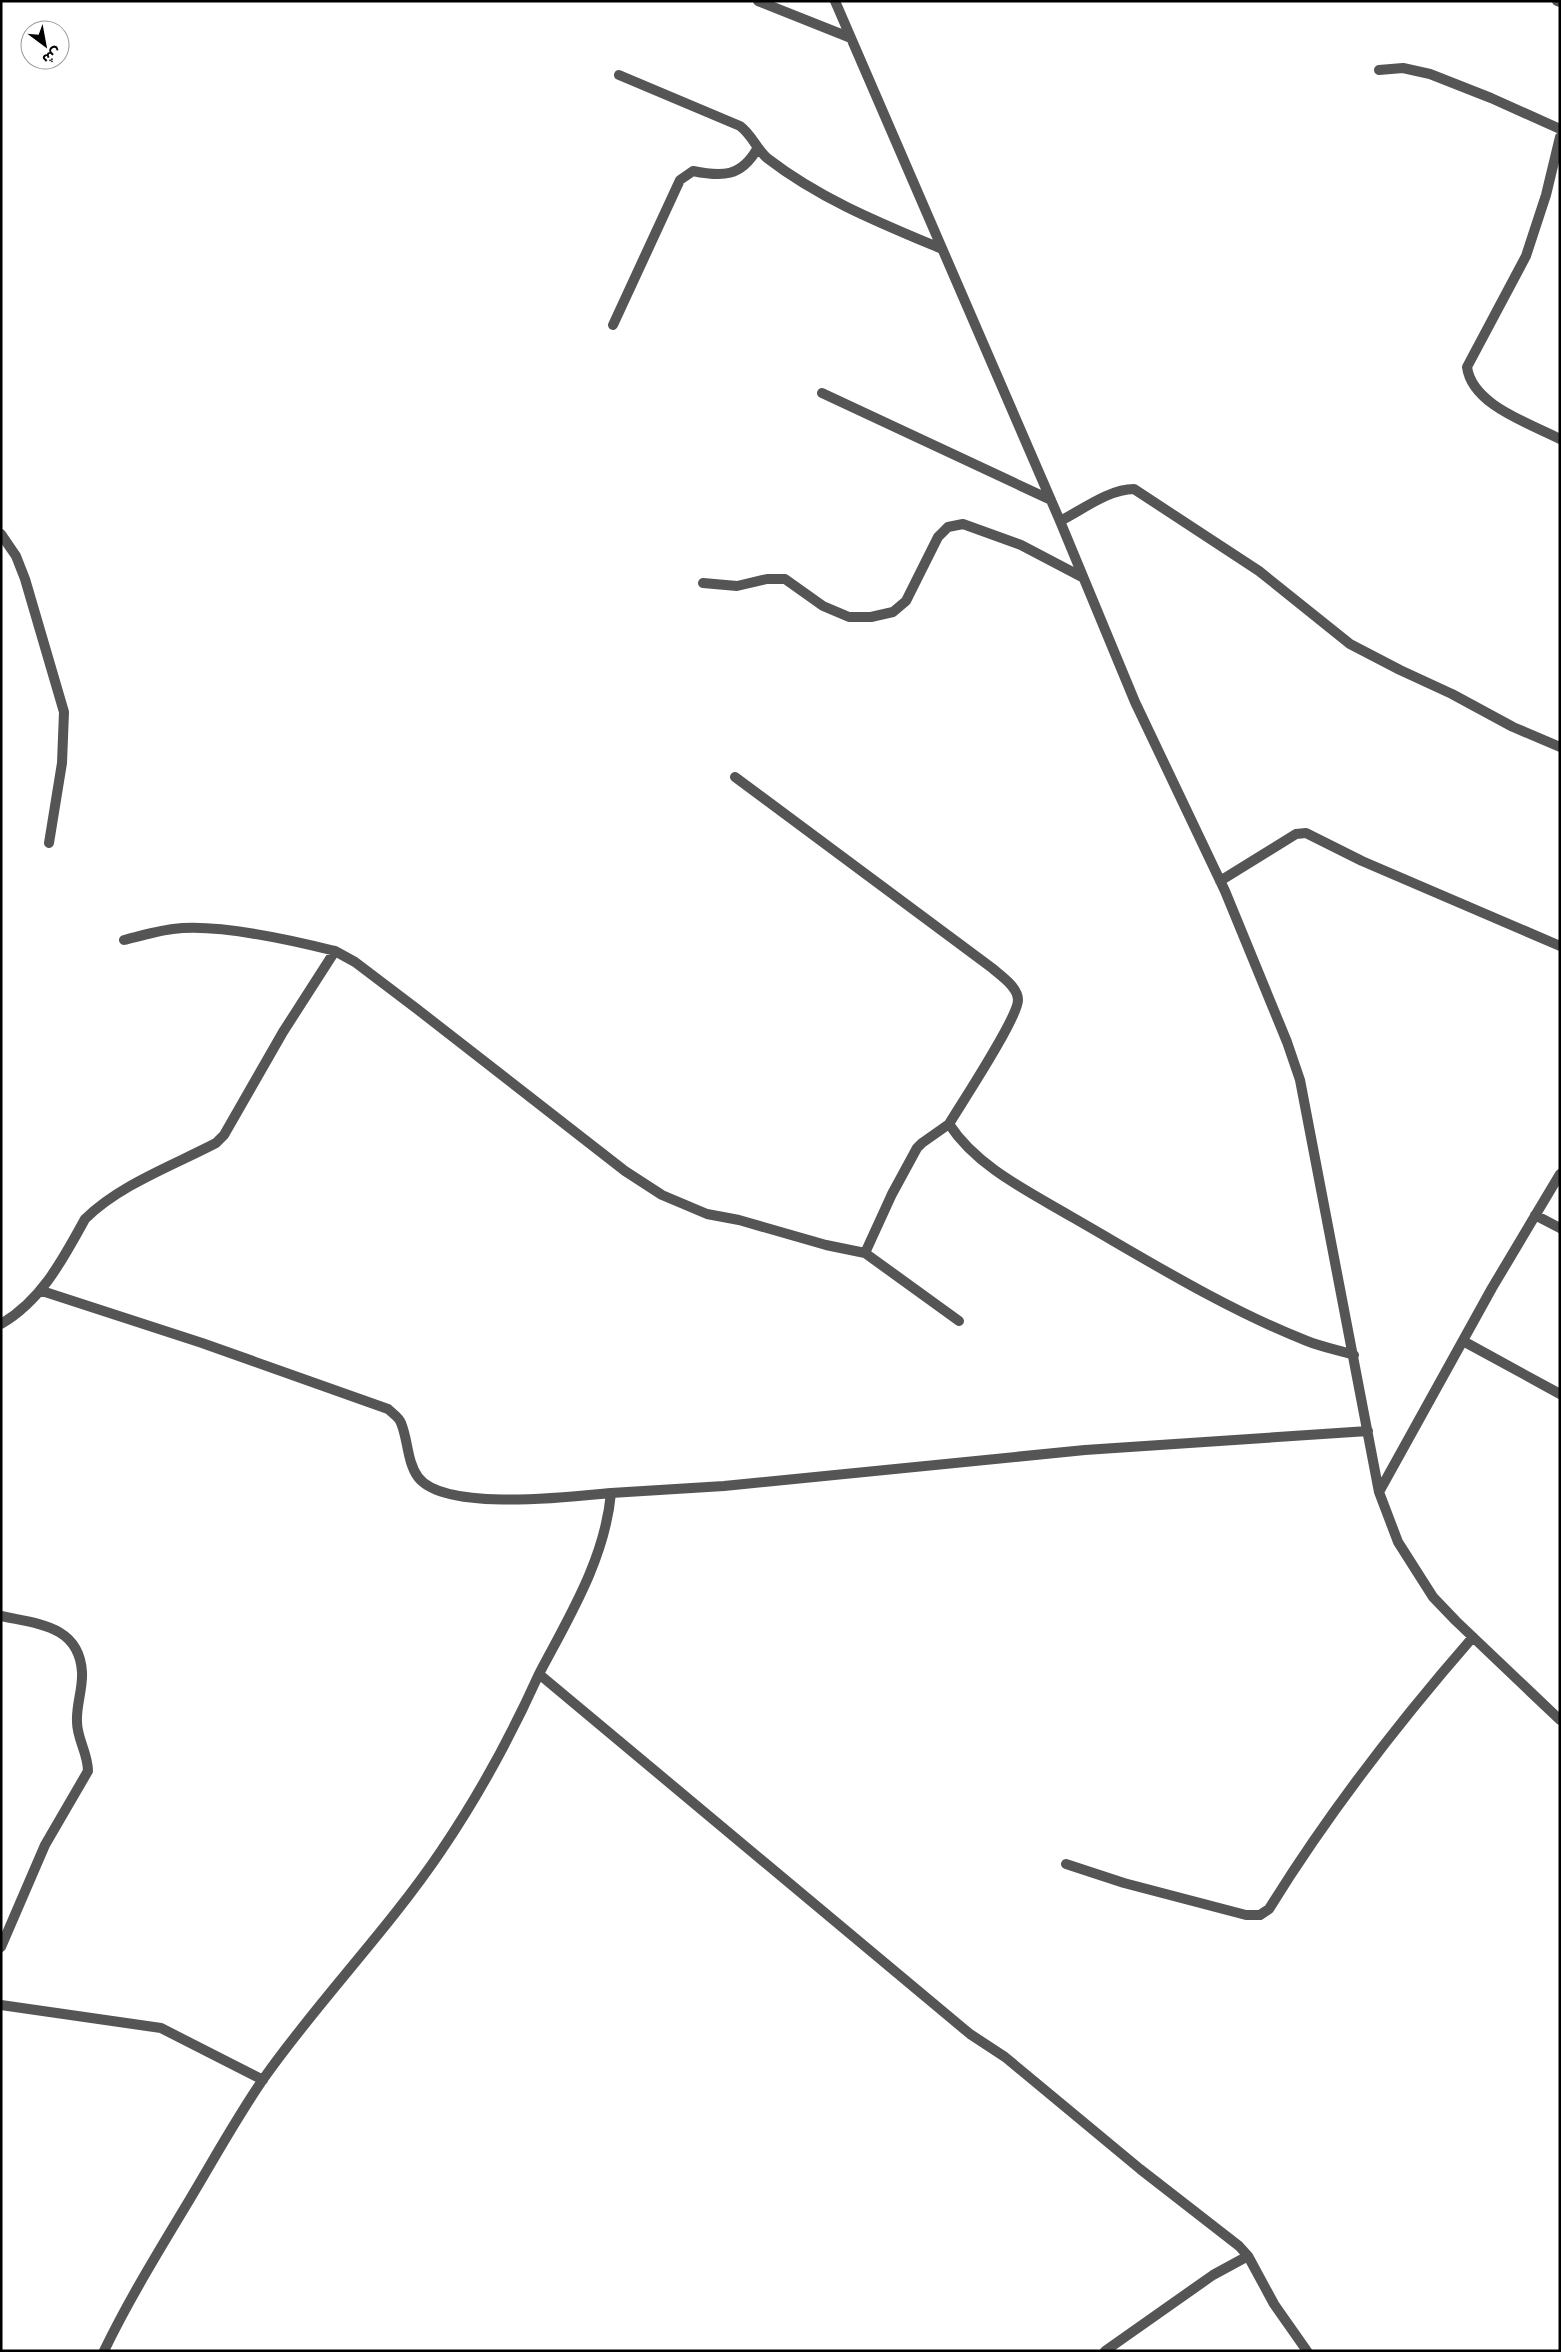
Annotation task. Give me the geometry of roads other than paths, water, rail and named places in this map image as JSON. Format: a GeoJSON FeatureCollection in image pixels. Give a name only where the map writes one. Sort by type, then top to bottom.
{"type":"FeatureCollection","features":[{"type":"Feature","properties":{"kind":"street"},"geometry":{"type":"LineString","coordinates":[[758,1],[851,38]]}},
{"type":"Feature","properties":{"kind":"street"},"geometry":{"type":"LineString","coordinates":[[835,1],[1060,521],[1135,702],[1220,881],[1272,1003],[1300,1080],[1354,1354],[1378,1492],[1389,1522],[1414,1570],[1433,1597],[1560,1720]]}},
{"type":"Feature","properties":{"kind":"street"},"geometry":{"type":"LineString","coordinates":[[1379,70],[1403,68],[1430,74],[1560,128]]}},
{"type":"Feature","properties":{"kind":"street"},"geometry":{"type":"LineString","coordinates":[[619,75],[740,126],[748,132],[757,149],[817,192],[871,220],[942,248]]}},
{"type":"Feature","properties":{"kind":"street"},"geometry":{"type":"LineString","coordinates":[[1560,136],[1546,195],[1526,256],[1467,367],[1468,375],[1476,389],[1492,404],[1560,439]]}},
{"type":"Feature","properties":{"kind":"street"},"geometry":{"type":"LineString","coordinates":[[613,325],[680,180],[693,171],[711,175],[727,174],[750,161],[757,149]]}},
{"type":"Feature","properties":{"kind":"street"},"geometry":{"type":"LineString","coordinates":[[822,393],[1051,500]]}},
{"type":"Feature","properties":{"kind":"street"},"geometry":{"type":"LineString","coordinates":[[1060,521],[1124,489],[1134,489],[1259,571],[1350,644],[1452,694],[1513,727],[1560,747]]}},
{"type":"Feature","properties":{"kind":"street"},"geometry":{"type":"LineString","coordinates":[[703,583],[737,586],[767,579],[784,578],[823,606],[849,617],[878,616],[893,612],[906,602],[938,537],[948,528],[963,524],[1021,545],[1082,577]]}},
{"type":"Feature","properties":{"kind":"street"},"geometry":{"type":"LineString","coordinates":[[1,534],[16,556],[25,580],[64,712],[62,763],[49,843]]}},
{"type":"Feature","properties":{"kind":"street"},"geometry":{"type":"LineString","coordinates":[[735,777],[992,968],[1016,991],[1018,1001],[1014,1011],[949,1124],[922,1143],[918,1148],[892,1194],[865,1253]]}},
{"type":"Feature","properties":{"kind":"street"},"geometry":{"type":"LineString","coordinates":[[1220,881],[1296,834],[1306,834],[1560,946]]}},
{"type":"Feature","properties":{"kind":"street"},"geometry":{"type":"LineString","coordinates":[[124,940],[174,928],[208,929],[295,941],[336,951],[355,962],[417,1009],[625,1171],[662,1195],[707,1214],[826,1245],[865,1253],[959,1320]]}},
{"type":"Feature","properties":{"kind":"street"},"geometry":{"type":"LineString","coordinates":[[1,1324],[26,1307],[42,1291],[85,1219],[93,1211],[122,1192],[216,1143],[224,1135],[283,1032],[336,951]]}},
{"type":"Feature","properties":{"kind":"street"},"geometry":{"type":"LineString","coordinates":[[949,1124],[960,1141],[999,1173],[1111,1240],[1210,1294],[1307,1341],[1354,1354]]}},
{"type":"Feature","properties":{"kind":"street"},"geometry":{"type":"LineString","coordinates":[[1378,1492],[1462,1340],[1560,1174]]}},
{"type":"Feature","properties":{"kind":"street"},"geometry":{"type":"LineString","coordinates":[[1535,1215],[1560,1228]]}},
{"type":"Feature","properties":{"kind":"street"},"geometry":{"type":"LineString","coordinates":[[42,1291],[202,1343],[388,1409],[401,1421],[417,1476],[426,1485],[438,1491],[478,1498],[516,1500],[724,1486],[1084,1450],[1368,1431]]}},
{"type":"Feature","properties":{"kind":"street"},"geometry":{"type":"LineString","coordinates":[[1462,1340],[1560,1394]]}},
{"type":"Feature","properties":{"kind":"street"},"geometry":{"type":"LineString","coordinates":[[104,2351],[140,2283],[263,2080],[441,1852],[490,1771],[517,1723],[539,1674],[580,1598],[604,1538],[611,1493]]}},
{"type":"Feature","properties":{"kind":"street"},"geometry":{"type":"LineString","coordinates":[[1,1616],[56,1628],[68,1637],[82,1670],[76,1725],[88,1764],[88,1771],[45,1845],[1,1947]]}},
{"type":"Feature","properties":{"kind":"street"},"geometry":{"type":"LineString","coordinates":[[1066,1864],[1124,1883],[1246,1915],[1260,1915],[1269,1909],[1324,1824],[1387,1739],[1473,1637]]}},
{"type":"Feature","properties":{"kind":"street"},"geometry":{"type":"LineString","coordinates":[[539,1674],[970,2034],[1005,2057],[1140,2169],[1225,2234],[1248,2256],[1274,2304],[1307,2351]]}},
{"type":"Feature","properties":{"kind":"street"},"geometry":{"type":"LineString","coordinates":[[1,2005],[161,2028],[263,2080]]}},
{"type":"Feature","properties":{"kind":"street"},"geometry":{"type":"LineString","coordinates":[[1105,2351],[1213,2275],[1248,2256]]}}]}
